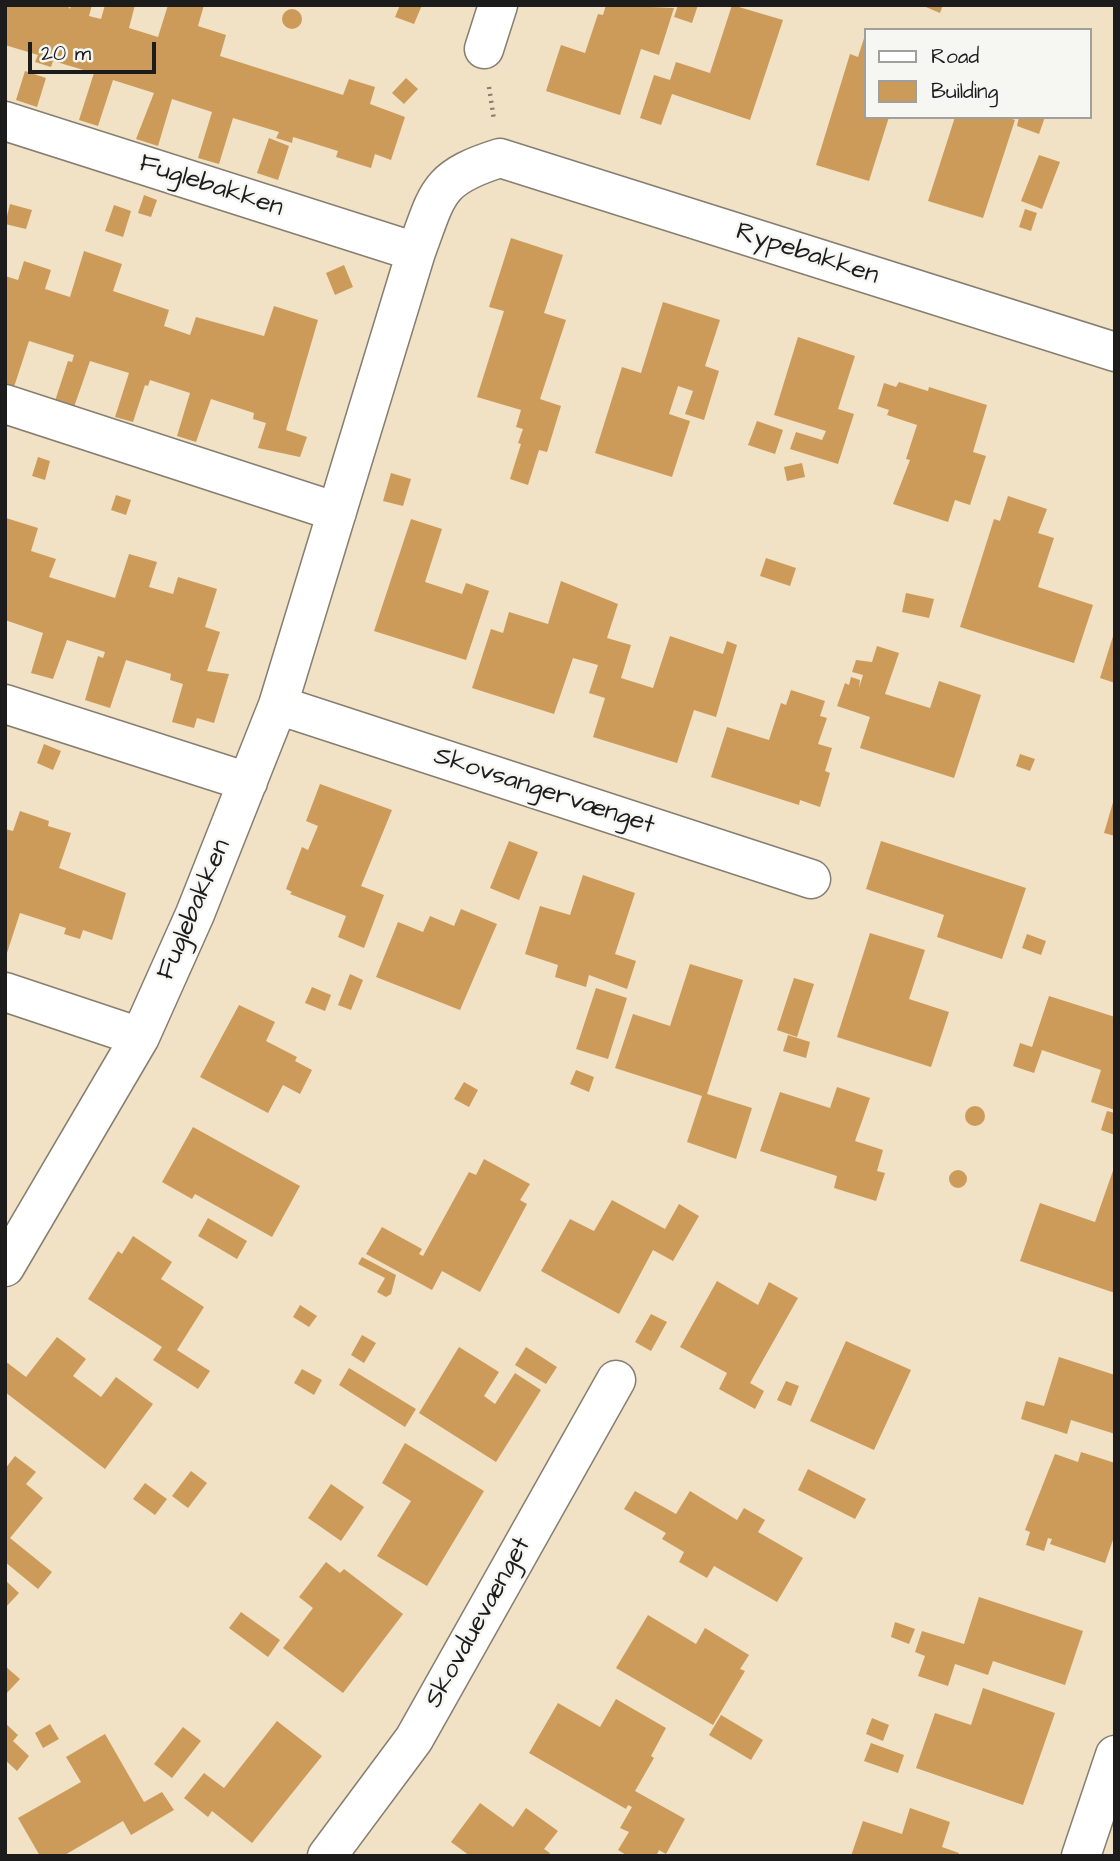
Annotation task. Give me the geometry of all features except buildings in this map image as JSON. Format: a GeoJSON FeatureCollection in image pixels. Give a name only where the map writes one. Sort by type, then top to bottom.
{"type":"FeatureCollection","features":[{"type":"Feature","properties":{"kind":"street"},"geometry":{"type":"LineString","coordinates":[[484,49],[498,5]]}},
{"type":"Feature","properties":{"kind":"street","name":"Fuglebakken"},"geometry":{"type":"LineString","coordinates":[[5,121],[416,252]]}},
{"type":"Feature","properties":{"kind":"street","name":"Fuglebakken"},"geometry":{"type":"LineString","coordinates":[[5,1267],[140,1037],[195,914],[278,705],[416,252],[438,194],[464,170],[500,159]]}},
{"type":"Feature","properties":{"kind":"street","name":"Rypebakken"},"geometry":{"type":"LineString","coordinates":[[500,159],[1115,352]]}},
{"type":"Feature","properties":{"kind":"street"},"geometry":{"type":"LineString","coordinates":[[5,404],[337,512]]}},
{"type":"Feature","properties":{"kind":"street"},"geometry":{"type":"LineString","coordinates":[[5,704],[248,782]]}},
{"type":"Feature","properties":{"kind":"street","name":"Skovsangervænget"},"geometry":{"type":"LineString","coordinates":[[278,705],[811,879]]}},
{"type":"Feature","properties":{"kind":"street"},"geometry":{"type":"LineString","coordinates":[[5,992],[140,1037]]}},
{"type":"Feature","properties":{"kind":"street","name":"Skovduevænget"},"geometry":{"type":"LineString","coordinates":[[327,1856],[414,1739],[616,1380]]}},
{"type":"Feature","properties":{"kind":"street"},"geometry":{"type":"LineString","coordinates":[[1080,1856],[1115,1755]]}},
{"type":"Feature","properties":{"kind":"path"},"geometry":{"type":"LineString","coordinates":[[484,49],[500,159]]}}]}
